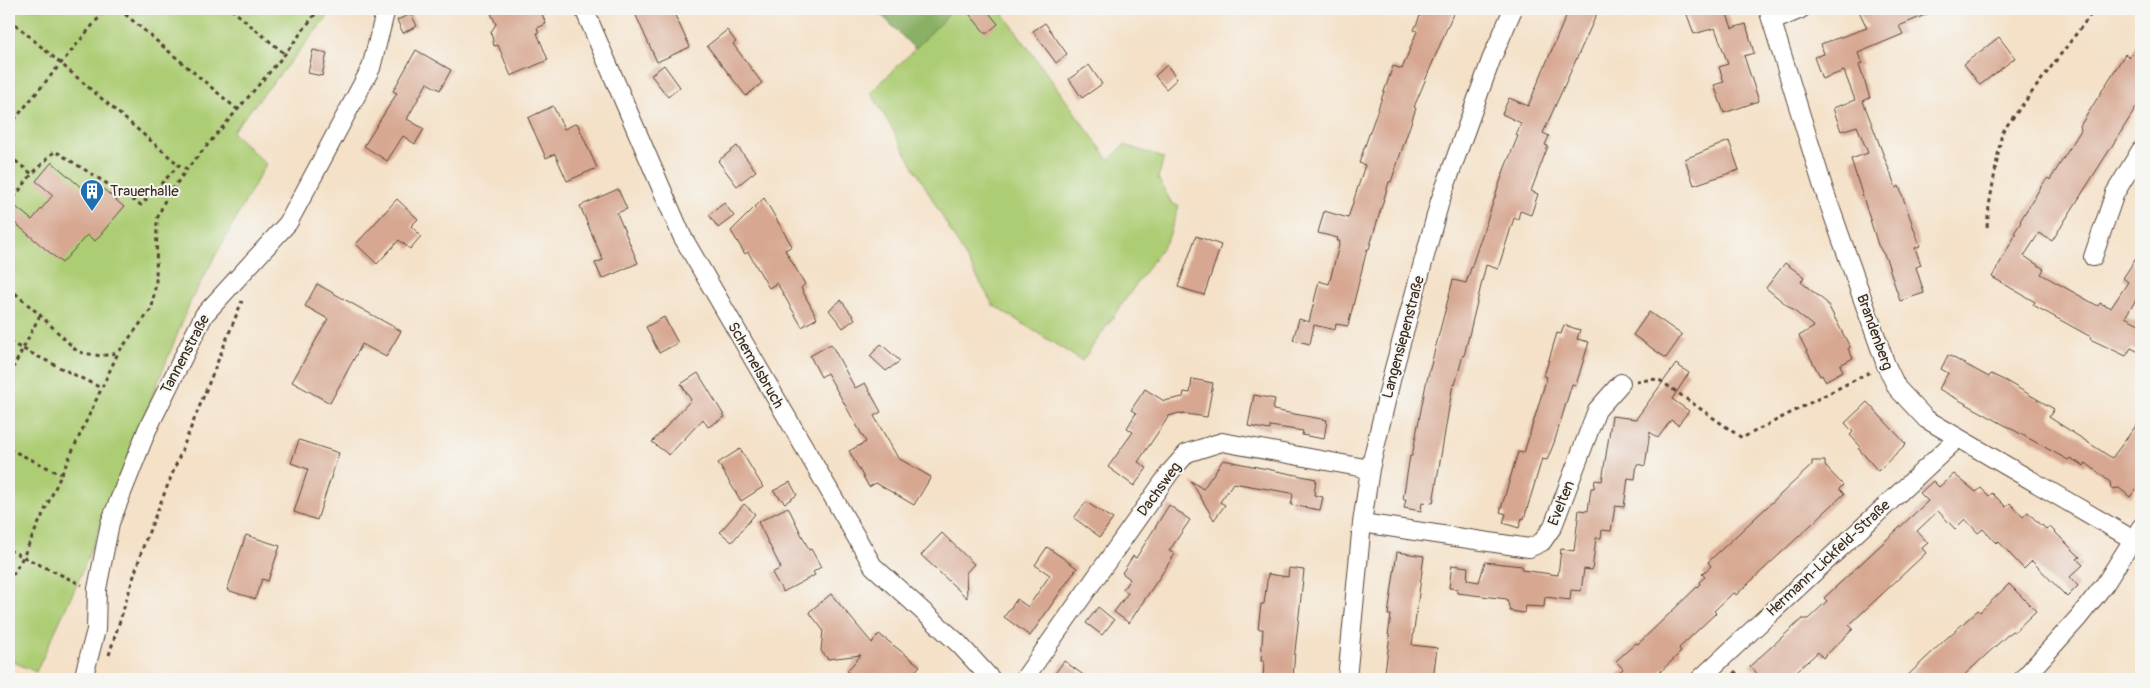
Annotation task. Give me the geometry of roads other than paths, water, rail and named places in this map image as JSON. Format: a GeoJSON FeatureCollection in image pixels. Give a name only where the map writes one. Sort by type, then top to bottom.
{"type":"FeatureCollection","features":[{"type":"Feature","properties":{"kind":"street","name":"Tannenstraße"},"geometry":{"type":"LineString","coordinates":[[82,679],[96,630],[97,589],[113,515],[146,430],[204,315],[288,223],[371,68],[386,9]]}},
{"type":"Feature","properties":{"kind":"street","name":"Schemelsbruch"},"geometry":{"type":"LineString","coordinates":[[584,9],[682,236],[873,566],[958,644],[991,679]]}},
{"type":"Feature","properties":{"kind":"street","name":"Langensiepenstraße"},"geometry":{"type":"LineString","coordinates":[[1347,679],[1362,523],[1370,469],[1393,372],[1440,201],[1491,60],[1514,9]]}},
{"type":"Feature","properties":{"kind":"street"},"geometry":{"type":"LineString","coordinates":[[1770,15],[1801,9]]}},
{"type":"Feature","properties":{"kind":"street","name":"Brandenberg"},"geometry":{"type":"LineString","coordinates":[[1770,15],[1824,190],[1886,365],[1897,388],[1926,419],[1958,438],[2137,533]]}},
{"type":"Feature","properties":{"kind":"street"},"geometry":{"type":"LineString","coordinates":[[2093,257],[2115,193],[2141,150]]}},
{"type":"Feature","properties":{"kind":"street","name":"Evelten"},"geometry":{"type":"LineString","coordinates":[[1362,523],[1529,548],[1542,542],[1553,526],[1596,410],[1621,383]]}},
{"type":"Feature","properties":{"kind":"street","name":"Hermann-Lickfeld-Straße"},"geometry":{"type":"LineString","coordinates":[[1700,679],[1958,438]]}},
{"type":"Feature","properties":{"kind":"street","name":"Dachsweg"},"geometry":{"type":"LineString","coordinates":[[1024,679],[1171,471],[1187,453],[1222,442],[1370,469]]}},
{"type":"Feature","properties":{"kind":"street"},"geometry":{"type":"LineString","coordinates":[[2023,679],[2078,618],[2105,584],[2137,533]]}},
{"type":"Feature","properties":{"kind":"place","name":"Trauerhalle"},"geometry":{"type":"Point","coordinates":[92,212]}}]}
